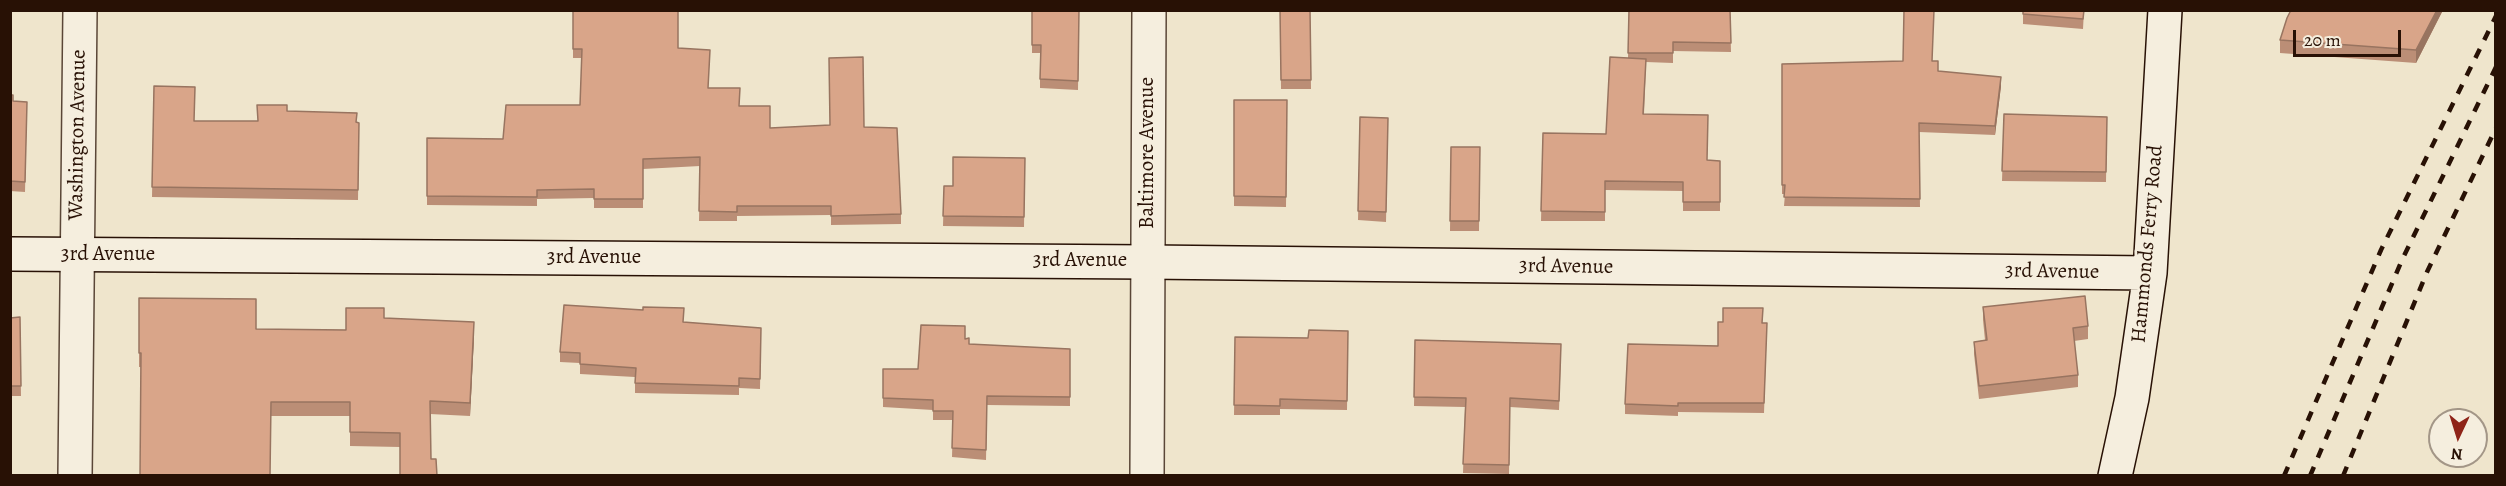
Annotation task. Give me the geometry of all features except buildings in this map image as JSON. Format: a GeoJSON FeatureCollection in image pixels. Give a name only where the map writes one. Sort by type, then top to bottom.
{"type":"FeatureCollection","features":[{"type":"Feature","properties":{"kind":"street","name":"Washington Avenue"},"geometry":{"type":"LineString","coordinates":[[75,476],[80,10]]}},
{"type":"Feature","properties":{"kind":"street","name":"Baltimore Avenue"},"geometry":{"type":"LineString","coordinates":[[1147,476],[1149,10]]}},
{"type":"Feature","properties":{"kind":"street","name":"Hammonds Ferry Road"},"geometry":{"type":"LineString","coordinates":[[2115,476],[2132,398],[2150,273],[2165,10]]}},
{"type":"Feature","properties":{"kind":"street","name":"3rd Avenue"},"geometry":{"type":"LineString","coordinates":[[10,254],[1148,262],[2150,273]]}},
{"type":"Feature","properties":{"kind":"railway"},"geometry":{"type":"LineString","coordinates":[[2284,476],[2381,250],[2496,16]]}},
{"type":"Feature","properties":{"kind":"railway"},"geometry":{"type":"LineString","coordinates":[[2310,476],[2402,260],[2496,67]]}},
{"type":"Feature","properties":{"kind":"railway"},"geometry":{"type":"LineString","coordinates":[[2343,476],[2427,272],[2496,128]]}}]}
